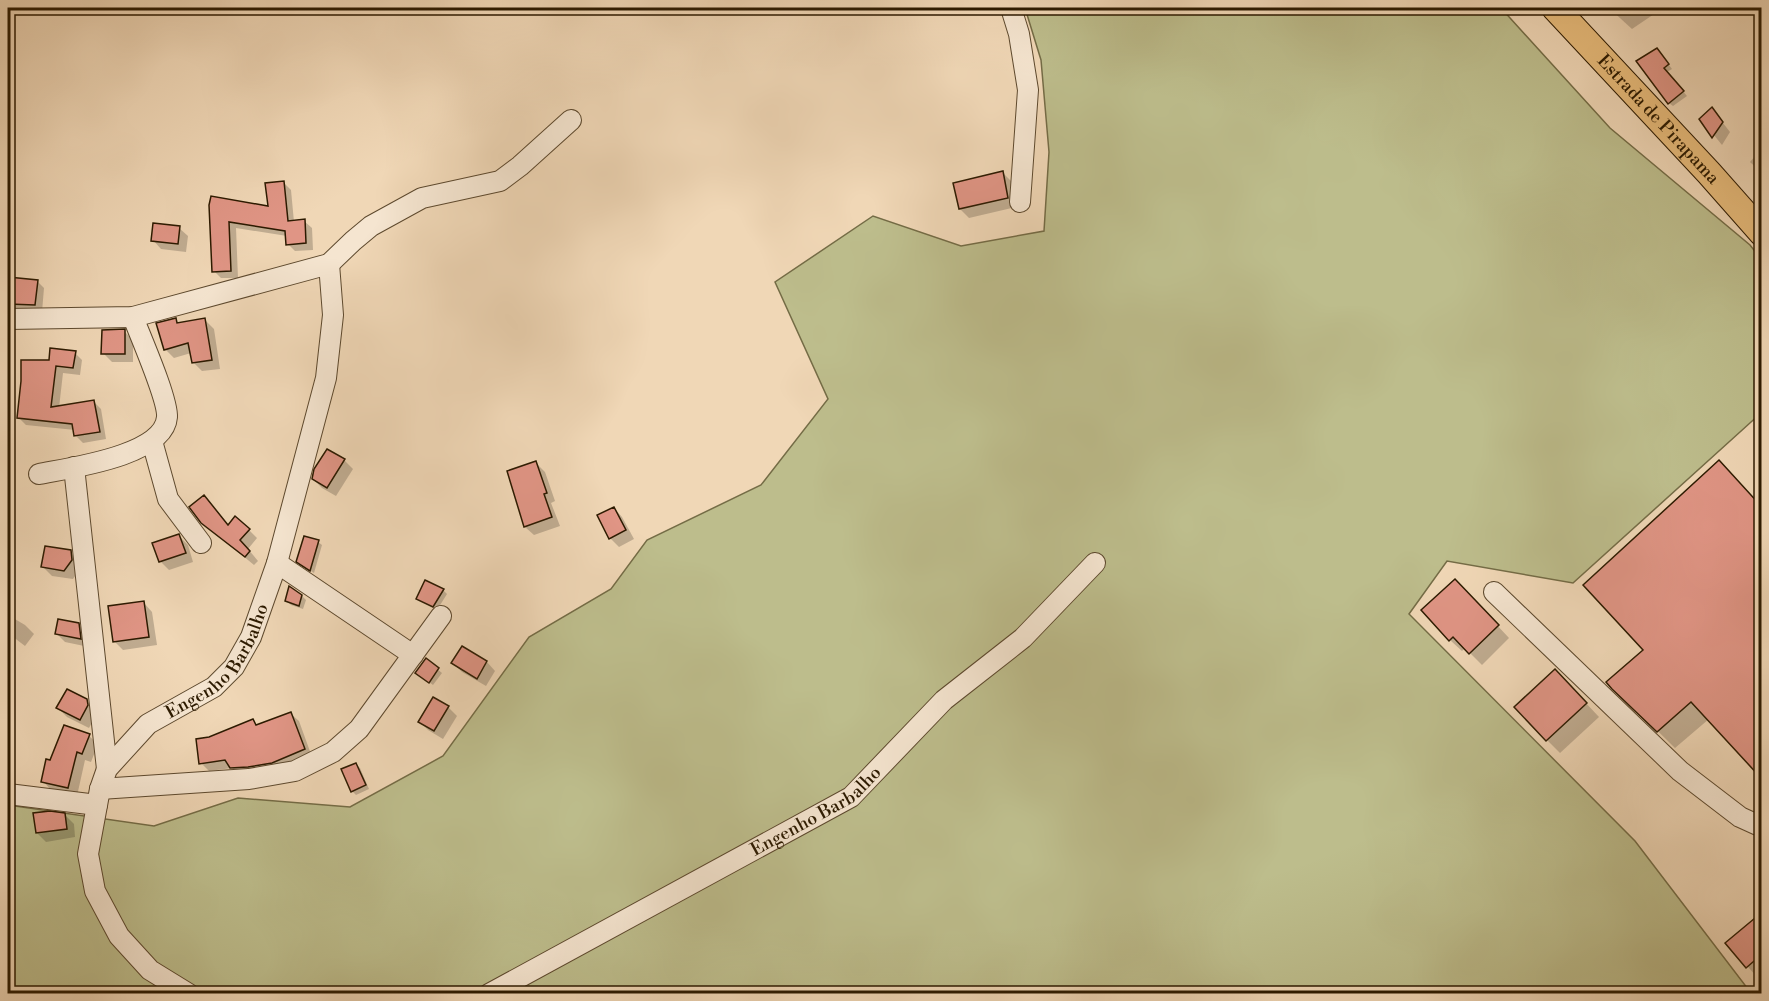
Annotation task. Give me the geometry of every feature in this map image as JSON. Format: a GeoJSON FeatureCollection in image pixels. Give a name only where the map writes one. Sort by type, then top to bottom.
{"type":"FeatureCollection","features":[{"type":"Feature","properties":{"kind":"main road","name":"Estrada de Pirapama"},"geometry":{"type":"LineString","coordinates":[[1555,8],[1761,232]]}},
{"type":"Feature","properties":{"kind":"street"},"geometry":{"type":"LineString","coordinates":[[1011,8],[1019,34],[1028,90],[1020,202]]}},
{"type":"Feature","properties":{"kind":"street"},"geometry":{"type":"LineString","coordinates":[[8,319],[133,317],[274,281],[329,264],[371,226],[422,198],[500,181],[571,120]]}},
{"type":"Feature","properties":{"kind":"street","name":"Engenho Barbalho"},"geometry":{"type":"LineString","coordinates":[[189,993],[150,970],[118,936],[95,891],[88,854],[98,797],[107,770],[147,724],[213,687],[234,668],[251,637],[277,563],[326,378],[333,315],[329,264]]}},
{"type":"Feature","properties":{"kind":"street"},"geometry":{"type":"LineString","coordinates":[[39,474],[103,460],[146,445],[165,425],[166,406],[133,317]]}},
{"type":"Feature","properties":{"kind":"street"},"geometry":{"type":"LineString","coordinates":[[152,441],[168,499],[201,543]]}},
{"type":"Feature","properties":{"kind":"street"},"geometry":{"type":"LineString","coordinates":[[74,467],[107,770]]}},
{"type":"Feature","properties":{"kind":"street"},"geometry":{"type":"LineString","coordinates":[[277,563],[413,655]]}},
{"type":"Feature","properties":{"kind":"street","name":"Engenho Barbalho"},"geometry":{"type":"LineString","coordinates":[[489,993],[851,797],[944,700],[1023,638],[1095,563]]}},
{"type":"Feature","properties":{"kind":"street"},"geometry":{"type":"LineString","coordinates":[[1494,592],[1680,771],[1740,817],[1761,827]]}},
{"type":"Feature","properties":{"kind":"street"},"geometry":{"type":"LineString","coordinates":[[8,794],[98,797],[249,779],[295,771],[333,752],[359,729],[441,616]]}},
{"type":"Feature","properties":{"kind":"green space"},"geometry":{"type":"Polygon","coordinates":[[[1025,8],[1501,8],[1610,128],[1750,245],[1761,259],[1761,413],[1573,583],[1447,561],[1409,614],[1635,841],[1751,993],[8,994],[8,805],[154,826],[238,798],[350,807],[443,756],[529,637],[611,589],[647,540],[761,485],[828,399],[775,282],[873,216],[961,246],[1044,231],[1049,152],[1041,60],[1025,8]]]}},
{"type":"Feature","properties":{"kind":"building"},"geometry":{"type":"Polygon","coordinates":[[[1657,48],[1669,64],[1664,68],[1684,91],[1668,104],[1636,61],[1657,48]]]}},
{"type":"Feature","properties":{"kind":"building"},"geometry":{"type":"Polygon","coordinates":[[[1712,107],[1723,122],[1712,138],[1699,119],[1712,107]]]}},
{"type":"Feature","properties":{"kind":"building"},"geometry":{"type":"Polygon","coordinates":[[[1003,171],[1008,198],[959,209],[953,183],[1003,171]]]}},
{"type":"Feature","properties":{"kind":"building"},"geometry":{"type":"Polygon","coordinates":[[[284,181],[288,221],[305,219],[306,243],[286,245],[285,231],[229,222],[231,271],[212,272],[209,205],[211,196],[268,206],[265,183],[284,181]]]}},
{"type":"Feature","properties":{"kind":"building"},"geometry":{"type":"Polygon","coordinates":[[[153,223],[180,226],[178,244],[151,241],[153,223]]]}},
{"type":"Feature","properties":{"kind":"building"},"geometry":{"type":"Polygon","coordinates":[[[8,277],[38,280],[35,305],[8,304],[8,277]]]}},
{"type":"Feature","properties":{"kind":"building"},"geometry":{"type":"Polygon","coordinates":[[[176,318],[177,323],[205,318],[212,360],[192,363],[188,343],[164,350],[156,323],[176,318]]]}},
{"type":"Feature","properties":{"kind":"building"},"geometry":{"type":"Polygon","coordinates":[[[125,329],[125,354],[101,354],[102,330],[125,329]]]}},
{"type":"Feature","properties":{"kind":"building"},"geometry":{"type":"Polygon","coordinates":[[[50,348],[76,351],[73,368],[56,366],[51,407],[94,400],[100,432],[74,436],[72,424],[17,418],[21,360],[49,360],[50,348]]]}},
{"type":"Feature","properties":{"kind":"building"},"geometry":{"type":"Polygon","coordinates":[[[327,449],[345,459],[327,488],[312,479],[314,469],[327,449]]]}},
{"type":"Feature","properties":{"kind":"building"},"geometry":{"type":"Polygon","coordinates":[[[1719,460],[1761,506],[1761,778],[1691,702],[1657,732],[1612,689],[1606,682],[1643,650],[1583,585],[1719,460]]]}},
{"type":"Feature","properties":{"kind":"building"},"geometry":{"type":"Polygon","coordinates":[[[536,461],[552,517],[524,527],[507,471],[536,461]]]}},
{"type":"Feature","properties":{"kind":"building"},"geometry":{"type":"Polygon","coordinates":[[[204,495],[228,525],[235,516],[250,529],[240,540],[250,551],[245,557],[201,523],[189,507],[204,495]]]}},
{"type":"Feature","properties":{"kind":"building"},"geometry":{"type":"Polygon","coordinates":[[[614,507],[626,530],[609,539],[597,515],[614,507]]]}},
{"type":"Feature","properties":{"kind":"building"},"geometry":{"type":"Polygon","coordinates":[[[179,534],[186,553],[159,562],[152,543],[179,534]]]}},
{"type":"Feature","properties":{"kind":"building"},"geometry":{"type":"Polygon","coordinates":[[[304,536],[319,540],[310,571],[296,562],[304,536]]]}},
{"type":"Feature","properties":{"kind":"building"},"geometry":{"type":"Polygon","coordinates":[[[45,546],[71,550],[72,560],[64,571],[41,567],[45,546]]]}},
{"type":"Feature","properties":{"kind":"building"},"geometry":{"type":"Polygon","coordinates":[[[1455,579],[1499,625],[1469,654],[1453,637],[1449,641],[1421,610],[1455,579]]]}},
{"type":"Feature","properties":{"kind":"building"},"geometry":{"type":"Polygon","coordinates":[[[425,580],[444,589],[433,607],[416,599],[425,580]]]}},
{"type":"Feature","properties":{"kind":"building"},"geometry":{"type":"Polygon","coordinates":[[[289,586],[302,595],[299,606],[285,601],[289,586]]]}},
{"type":"Feature","properties":{"kind":"building"},"geometry":{"type":"Polygon","coordinates":[[[144,601],[149,637],[113,642],[108,606],[144,601]]]}},
{"type":"Feature","properties":{"kind":"building"},"geometry":{"type":"Polygon","coordinates":[[[58,619],[79,623],[81,639],[55,634],[58,619]]]}},
{"type":"Feature","properties":{"kind":"building"},"geometry":{"type":"Polygon","coordinates":[[[462,646],[487,661],[477,679],[451,663],[462,646]]]}},
{"type":"Feature","properties":{"kind":"building"},"geometry":{"type":"Polygon","coordinates":[[[426,658],[439,668],[429,683],[415,673],[426,658]]]}},
{"type":"Feature","properties":{"kind":"building"},"geometry":{"type":"Polygon","coordinates":[[[1555,669],[1587,703],[1546,741],[1514,707],[1555,669]]]}},
{"type":"Feature","properties":{"kind":"building"},"geometry":{"type":"Polygon","coordinates":[[[67,689],[87,699],[88,705],[80,720],[56,708],[67,689]]]}},
{"type":"Feature","properties":{"kind":"building"},"geometry":{"type":"Polygon","coordinates":[[[433,697],[449,706],[434,731],[418,722],[433,697]]]}},
{"type":"Feature","properties":{"kind":"building"},"geometry":{"type":"Polygon","coordinates":[[[291,712],[305,749],[272,763],[248,767],[230,768],[225,760],[199,764],[196,739],[209,737],[253,719],[256,725],[291,712]]]}},
{"type":"Feature","properties":{"kind":"building"},"geometry":{"type":"Polygon","coordinates":[[[64,725],[90,734],[82,754],[77,752],[68,788],[41,782],[46,759],[50,760],[64,725]]]}},
{"type":"Feature","properties":{"kind":"building"},"geometry":{"type":"Polygon","coordinates":[[[356,763],[366,785],[351,792],[341,769],[356,763]]]}},
{"type":"Feature","properties":{"kind":"building"},"geometry":{"type":"Polygon","coordinates":[[[50,811],[65,813],[67,829],[36,833],[33,813],[50,811]]]}},
{"type":"Feature","properties":{"kind":"building"},"geometry":{"type":"Polygon","coordinates":[[[1761,913],[1761,955],[1746,968],[1725,943],[1761,913]]]}}]}
